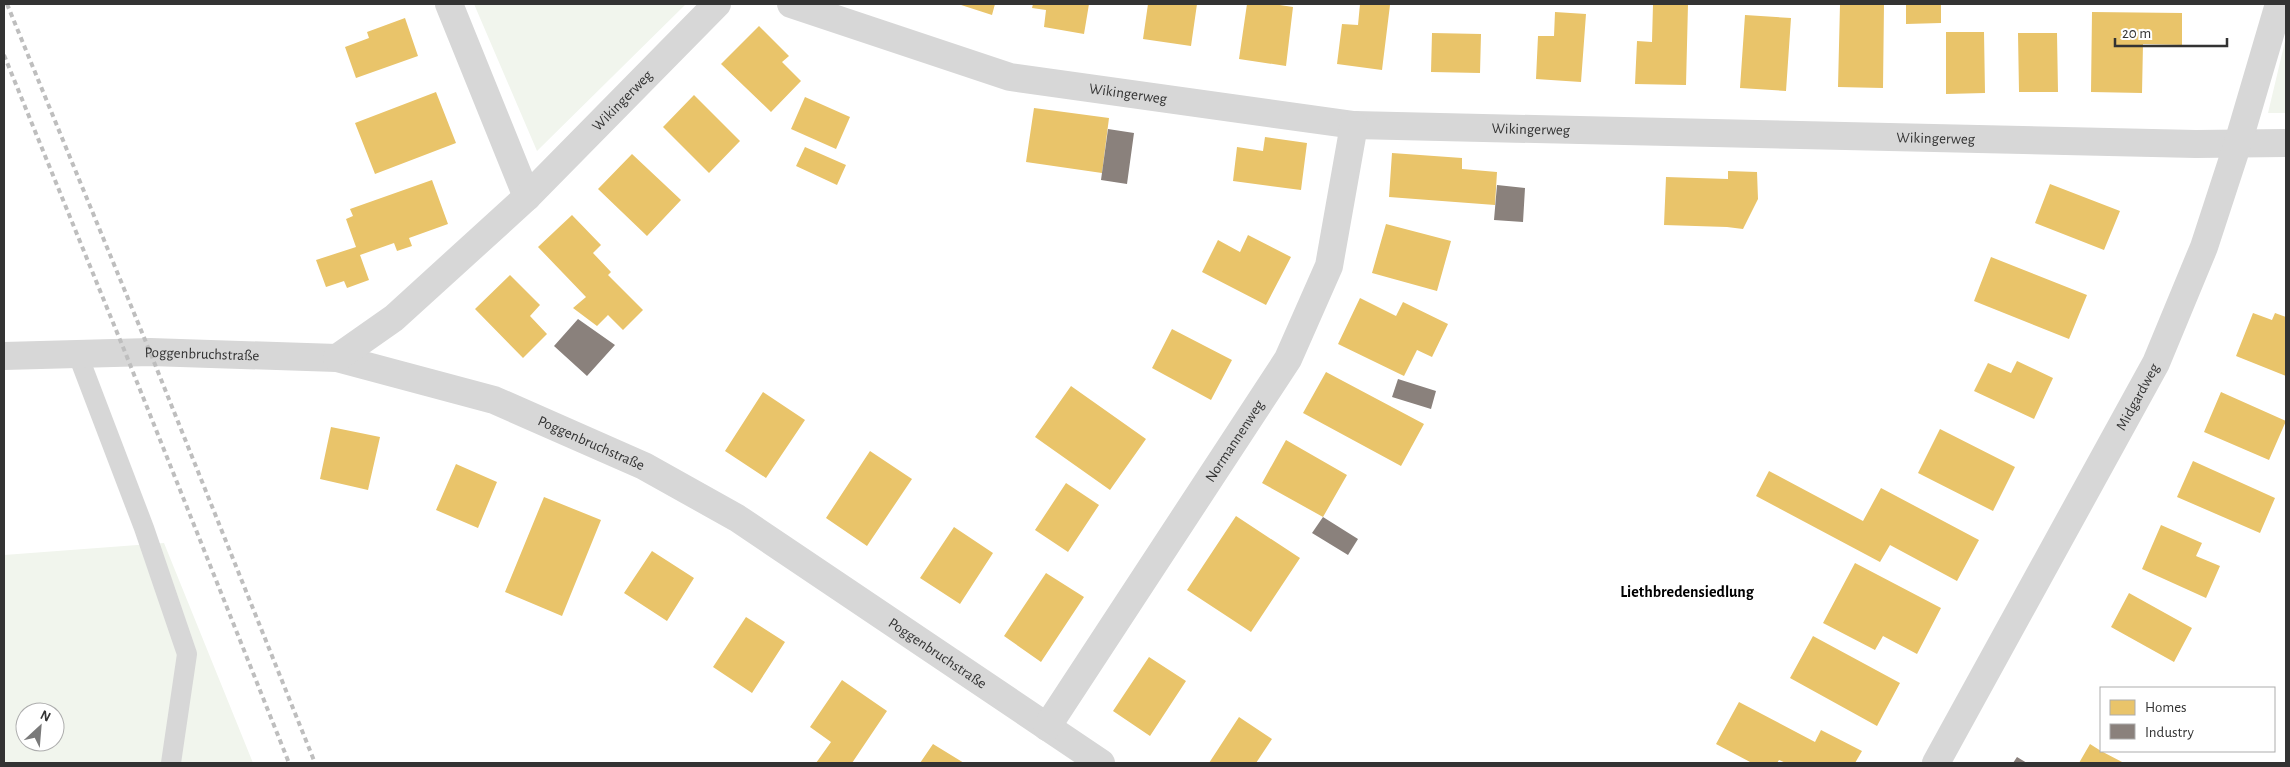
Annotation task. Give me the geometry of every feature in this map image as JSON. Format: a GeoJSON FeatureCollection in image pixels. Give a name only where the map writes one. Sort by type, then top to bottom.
{"type":"FeatureCollection","features":[{"type":"Feature","properties":{"kind":"street"},"geometry":{"type":"LineString","coordinates":[[449,4],[527,197]]}},
{"type":"Feature","properties":{"kind":"street","name":"Wikingerweg"},"geometry":{"type":"LineString","coordinates":[[336,358],[394,318],[527,197],[717,4]]}},
{"type":"Feature","properties":{"kind":"street","name":"Wikingerweg"},"geometry":{"type":"LineString","coordinates":[[791,4],[1010,77],[1354,125],[2196,144],[2286,143]]}},
{"type":"Feature","properties":{"kind":"street","name":"Midgardweg"},"geometry":{"type":"LineString","coordinates":[[1936,763],[2156,363],[2204,247],[2238,143],[2279,4]]}},
{"type":"Feature","properties":{"kind":"street","name":"Normannenweg"},"geometry":{"type":"LineString","coordinates":[[1047,727],[1288,359],[1329,266],[1354,125]]}},
{"type":"Feature","properties":{"kind":"street","name":"Poggenbruchstraße"},"geometry":{"type":"LineString","coordinates":[[4,356],[150,352],[336,358],[494,400],[644,466],[737,518],[1101,763]]}},
{"type":"Feature","properties":{"kind":"lane"},"geometry":{"type":"LineString","coordinates":[[78,355],[144,528],[187,654],[171,763]]}},
{"type":"Feature","properties":{"kind":"shaded area"},"geometry":{"type":"Polygon","coordinates":[[[474,4],[686,4],[537,151],[474,4]]]}},
{"type":"Feature","properties":{"kind":"shaded area"},"geometry":{"type":"Polygon","coordinates":[[[2286,37],[2286,113],[2268,113],[2286,37]]]}},
{"type":"Feature","properties":{"kind":"shaded area"},"geometry":{"type":"Polygon","coordinates":[[[164,543],[253,763],[4,763],[4,555],[164,543]]]}},
{"type":"Feature","properties":{"kind":"building: Homes"},"geometry":{"type":"Polygon","coordinates":[[[958,4],[995,4],[992,15],[958,4]]]}},
{"type":"Feature","properties":{"kind":"building: Homes"},"geometry":{"type":"Polygon","coordinates":[[[1033,4],[1089,4],[1084,34],[1044,27],[1046,10],[1032,8],[1033,4]]]}},
{"type":"Feature","properties":{"kind":"building: Homes"},"geometry":{"type":"Polygon","coordinates":[[[1148,4],[1197,4],[1191,46],[1143,39],[1148,4]]]}},
{"type":"Feature","properties":{"kind":"building: Homes"},"geometry":{"type":"Polygon","coordinates":[[[1247,4],[1273,4],[1293,7],[1286,66],[1239,59],[1247,4]]]}},
{"type":"Feature","properties":{"kind":"building: Homes"},"geometry":{"type":"Polygon","coordinates":[[[1360,4],[1390,5],[1382,70],[1337,64],[1342,24],[1358,25],[1360,4]]]}},
{"type":"Feature","properties":{"kind":"building: Homes"},"geometry":{"type":"Polygon","coordinates":[[[1653,4],[1688,4],[1686,85],[1635,84],[1637,41],[1652,42],[1653,4]]]}},
{"type":"Feature","properties":{"kind":"building: Homes"},"geometry":{"type":"Polygon","coordinates":[[[1840,4],[1884,4],[1883,88],[1838,87],[1840,4]]]}},
{"type":"Feature","properties":{"kind":"building: Homes"},"geometry":{"type":"Polygon","coordinates":[[[1906,4],[1941,4],[1941,23],[1906,24],[1906,4]]]}},
{"type":"Feature","properties":{"kind":"building: Homes"},"geometry":{"type":"Polygon","coordinates":[[[1555,12],[1586,14],[1581,82],[1536,79],[1538,36],[1554,36],[1555,12]]]}},
{"type":"Feature","properties":{"kind":"building: Homes"},"geometry":{"type":"Polygon","coordinates":[[[2092,12],[2182,13],[2182,45],[2143,44],[2142,93],[2091,92],[2092,12]]]}},
{"type":"Feature","properties":{"kind":"building: Homes"},"geometry":{"type":"Polygon","coordinates":[[[1745,15],[1791,18],[1786,91],[1740,88],[1745,15]]]}},
{"type":"Feature","properties":{"kind":"building: Homes"},"geometry":{"type":"Polygon","coordinates":[[[405,18],[418,56],[356,78],[345,47],[369,38],[367,32],[405,18]]]}},
{"type":"Feature","properties":{"kind":"building: Homes"},"geometry":{"type":"Polygon","coordinates":[[[759,26],[789,56],[782,62],[801,81],[771,112],[721,64],[759,26]]]}},
{"type":"Feature","properties":{"kind":"building: Homes"},"geometry":{"type":"Polygon","coordinates":[[[1946,32],[1984,32],[1985,93],[1946,94],[1946,32]]]}},
{"type":"Feature","properties":{"kind":"building: Homes"},"geometry":{"type":"Polygon","coordinates":[[[1432,33],[1481,34],[1480,73],[1431,72],[1432,33]]]}},
{"type":"Feature","properties":{"kind":"building: Homes"},"geometry":{"type":"Polygon","coordinates":[[[2018,33],[2057,33],[2058,92],[2019,92],[2018,33]]]}},
{"type":"Feature","properties":{"kind":"building: Homes"},"geometry":{"type":"Polygon","coordinates":[[[436,92],[456,143],[375,174],[355,123],[436,92]]]}},
{"type":"Feature","properties":{"kind":"building: Homes"},"geometry":{"type":"Polygon","coordinates":[[[694,95],[740,141],[709,173],[663,127],[694,95]]]}},
{"type":"Feature","properties":{"kind":"building: Homes"},"geometry":{"type":"Polygon","coordinates":[[[805,97],[850,117],[836,149],[791,129],[805,97]]]}},
{"type":"Feature","properties":{"kind":"building: Homes"},"geometry":{"type":"Polygon","coordinates":[[[1034,108],[1109,118],[1102,173],[1026,162],[1034,108]]]}},
{"type":"Feature","properties":{"kind":"building: Homes"},"geometry":{"type":"Polygon","coordinates":[[[1265,137],[1307,143],[1301,190],[1233,181],[1237,147],[1263,151],[1265,137]]]}},
{"type":"Feature","properties":{"kind":"building: Homes"},"geometry":{"type":"Polygon","coordinates":[[[805,147],[846,165],[837,185],[796,166],[805,147]]]}},
{"type":"Feature","properties":{"kind":"building: Homes"},"geometry":{"type":"Polygon","coordinates":[[[1392,153],[1462,158],[1462,169],[1497,172],[1495,205],[1389,197],[1392,153]]]}},
{"type":"Feature","properties":{"kind":"building: Homes"},"geometry":{"type":"Polygon","coordinates":[[[632,154],[681,200],[647,236],[598,189],[632,154]]]}},
{"type":"Feature","properties":{"kind":"building: Homes"},"geometry":{"type":"Polygon","coordinates":[[[1728,171],[1757,172],[1758,199],[1743,229],[1664,225],[1666,177],[1728,179],[1728,171]]]}},
{"type":"Feature","properties":{"kind":"building: Homes"},"geometry":{"type":"Polygon","coordinates":[[[432,180],[448,224],[409,238],[412,246],[397,251],[394,243],[360,255],[369,280],[347,288],[344,281],[326,287],[316,260],[356,247],[346,219],[353,216],[350,209],[432,180]]]}},
{"type":"Feature","properties":{"kind":"building: Homes"},"geometry":{"type":"Polygon","coordinates":[[[2050,184],[2120,211],[2104,250],[2035,223],[2050,184]]]}},
{"type":"Feature","properties":{"kind":"building: Homes"},"geometry":{"type":"Polygon","coordinates":[[[572,215],[601,245],[593,253],[611,272],[608,275],[643,310],[623,330],[608,315],[597,326],[573,308],[586,297],[538,247],[572,215]]]}},
{"type":"Feature","properties":{"kind":"building: Homes"},"geometry":{"type":"Polygon","coordinates":[[[1386,224],[1451,241],[1437,291],[1372,273],[1386,224]]]}},
{"type":"Feature","properties":{"kind":"building: Homes"},"geometry":{"type":"Polygon","coordinates":[[[1248,235],[1291,257],[1266,305],[1202,272],[1218,240],[1240,252],[1248,235]]]}},
{"type":"Feature","properties":{"kind":"building: Homes"},"geometry":{"type":"Polygon","coordinates":[[[1991,257],[2087,295],[2069,339],[1974,301],[1991,257]]]}},
{"type":"Feature","properties":{"kind":"building: Homes"},"geometry":{"type":"Polygon","coordinates":[[[510,275],[540,305],[530,316],[547,334],[523,358],[475,309],[510,275]]]}},
{"type":"Feature","properties":{"kind":"building: Homes"},"geometry":{"type":"Polygon","coordinates":[[[1360,298],[1396,316],[1403,302],[1448,324],[1432,357],[1417,350],[1404,376],[1338,344],[1360,298]]]}},
{"type":"Feature","properties":{"kind":"building: Homes"},"geometry":{"type":"Polygon","coordinates":[[[2253,313],[2272,320],[2275,313],[2286,317],[2286,376],[2236,356],[2253,313]]]}},
{"type":"Feature","properties":{"kind":"building: Homes"},"geometry":{"type":"Polygon","coordinates":[[[1172,329],[1232,360],[1211,400],[1152,368],[1172,329]]]}},
{"type":"Feature","properties":{"kind":"building: Homes"},"geometry":{"type":"Polygon","coordinates":[[[2017,361],[2053,378],[2034,419],[1974,391],[1988,363],[2011,373],[2017,361]]]}},
{"type":"Feature","properties":{"kind":"building: Homes"},"geometry":{"type":"Polygon","coordinates":[[[1326,372],[1424,424],[1401,466],[1303,413],[1326,372]]]}},
{"type":"Feature","properties":{"kind":"building: Homes"},"geometry":{"type":"Polygon","coordinates":[[[1071,386],[1146,439],[1110,490],[1035,437],[1071,386]]]}},
{"type":"Feature","properties":{"kind":"building: Homes"},"geometry":{"type":"Polygon","coordinates":[[[763,392],[805,420],[766,478],[725,451],[763,392]]]}},
{"type":"Feature","properties":{"kind":"building: Homes"},"geometry":{"type":"Polygon","coordinates":[[[2221,392],[2286,421],[2269,460],[2204,432],[2221,392]]]}},
{"type":"Feature","properties":{"kind":"building: Homes"},"geometry":{"type":"Polygon","coordinates":[[[331,427],[380,437],[368,490],[320,479],[331,427]]]}},
{"type":"Feature","properties":{"kind":"building: Homes"},"geometry":{"type":"Polygon","coordinates":[[[1940,429],[2015,467],[1993,511],[1918,473],[1940,429]]]}},
{"type":"Feature","properties":{"kind":"building: Homes"},"geometry":{"type":"Polygon","coordinates":[[[1286,440],[1347,475],[1323,517],[1262,483],[1286,440]]]}},
{"type":"Feature","properties":{"kind":"building: Homes"},"geometry":{"type":"Polygon","coordinates":[[[870,451],[912,479],[867,546],[826,518],[870,451]]]}},
{"type":"Feature","properties":{"kind":"building: Homes"},"geometry":{"type":"Polygon","coordinates":[[[2193,461],[2275,498],[2260,533],[2177,497],[2193,461]]]}},
{"type":"Feature","properties":{"kind":"building: Homes"},"geometry":{"type":"Polygon","coordinates":[[[456,464],[497,482],[478,528],[436,510],[456,464]]]}},
{"type":"Feature","properties":{"kind":"building: Homes"},"geometry":{"type":"Polygon","coordinates":[[[1769,471],[1863,521],[1881,488],[1979,540],[1957,581],[1890,545],[1880,562],[1756,496],[1769,471]]]}},
{"type":"Feature","properties":{"kind":"building: Homes"},"geometry":{"type":"Polygon","coordinates":[[[1066,483],[1099,505],[1068,552],[1035,530],[1066,483]]]}},
{"type":"Feature","properties":{"kind":"building: Homes"},"geometry":{"type":"Polygon","coordinates":[[[544,497],[601,520],[562,616],[505,592],[544,497]]]}},
{"type":"Feature","properties":{"kind":"building: Homes"},"geometry":{"type":"Polygon","coordinates":[[[1236,516],[1300,558],[1251,632],[1187,590],[1236,516]]]}},
{"type":"Feature","properties":{"kind":"building: Homes"},"geometry":{"type":"Polygon","coordinates":[[[2161,525],[2202,543],[2196,556],[2220,566],[2206,598],[2142,569],[2161,525]]]}},
{"type":"Feature","properties":{"kind":"building: Homes"},"geometry":{"type":"Polygon","coordinates":[[[954,527],[993,553],[960,604],[920,578],[954,527]]]}},
{"type":"Feature","properties":{"kind":"building: Homes"},"geometry":{"type":"Polygon","coordinates":[[[652,551],[694,578],[667,621],[624,593],[652,551]]]}},
{"type":"Feature","properties":{"kind":"building: Homes"},"geometry":{"type":"Polygon","coordinates":[[[1855,563],[1941,608],[1917,654],[1883,636],[1875,650],[1823,623],[1855,563]]]}},
{"type":"Feature","properties":{"kind":"building: Homes"},"geometry":{"type":"Polygon","coordinates":[[[1046,573],[1084,597],[1041,662],[1004,636],[1046,573]]]}},
{"type":"Feature","properties":{"kind":"building: Homes"},"geometry":{"type":"Polygon","coordinates":[[[2129,593],[2192,628],[2174,662],[2111,627],[2129,593]]]}},
{"type":"Feature","properties":{"kind":"building: Homes"},"geometry":{"type":"Polygon","coordinates":[[[746,617],[785,642],[752,693],[713,667],[746,617]]]}},
{"type":"Feature","properties":{"kind":"building: Homes"},"geometry":{"type":"Polygon","coordinates":[[[1813,636],[1900,683],[1877,726],[1790,678],[1813,636]]]}},
{"type":"Feature","properties":{"kind":"building: Homes"},"geometry":{"type":"Polygon","coordinates":[[[1149,657],[1186,681],[1150,736],[1113,711],[1149,657]]]}},
{"type":"Feature","properties":{"kind":"building: Homes"},"geometry":{"type":"Polygon","coordinates":[[[842,680],[887,711],[852,763],[816,763],[831,742],[810,727],[842,680]]]}},
{"type":"Feature","properties":{"kind":"building: Homes"},"geometry":{"type":"Polygon","coordinates":[[[1739,702],[1815,742],[1821,730],[1862,751],[1855,763],[1786,763],[1779,760],[1777,763],[1752,763],[1716,744],[1739,702]]]}},
{"type":"Feature","properties":{"kind":"building: Homes"},"geometry":{"type":"Polygon","coordinates":[[[1239,717],[1272,739],[1256,763],[1209,763],[1239,717]]]}},
{"type":"Feature","properties":{"kind":"building: Homes"},"geometry":{"type":"Polygon","coordinates":[[[933,744],[964,763],[920,763],[933,744]]]}},
{"type":"Feature","properties":{"kind":"building: Homes"},"geometry":{"type":"Polygon","coordinates":[[[2090,744],[2100,752],[2124,763],[2079,763],[2090,744]]]}},
{"type":"Feature","properties":{"kind":"building: Industry"},"geometry":{"type":"Polygon","coordinates":[[[1108,129],[1134,133],[1127,184],[1101,180],[1108,129]]]}},
{"type":"Feature","properties":{"kind":"building: Industry"},"geometry":{"type":"Polygon","coordinates":[[[1497,185],[1525,188],[1523,222],[1494,220],[1497,185]]]}},
{"type":"Feature","properties":{"kind":"building: Industry"},"geometry":{"type":"Polygon","coordinates":[[[578,319],[615,345],[587,376],[554,346],[578,319]]]}},
{"type":"Feature","properties":{"kind":"building: Industry"},"geometry":{"type":"Polygon","coordinates":[[[1398,379],[1436,391],[1431,409],[1392,397],[1398,379]]]}},
{"type":"Feature","properties":{"kind":"building: Industry"},"geometry":{"type":"Polygon","coordinates":[[[1323,517],[1358,539],[1348,555],[1312,533],[1323,517]]]}},
{"type":"Feature","properties":{"kind":"building: Industry"},"geometry":{"type":"Polygon","coordinates":[[[2017,757],[2027,763],[2013,763],[2017,757]]]}},
{"type":"Feature","properties":{"kind":"railway"},"geometry":{"type":"LineString","coordinates":[[7,4],[150,352],[315,763]]}},
{"type":"Feature","properties":{"kind":"railway"},"geometry":{"type":"LineString","coordinates":[[4,55],[289,763]]}},
{"type":"Feature","properties":{"kind":"district","name":"Liethbredensiedlung"},"geometry":{"type":"Point","coordinates":[1687,591]}}]}
